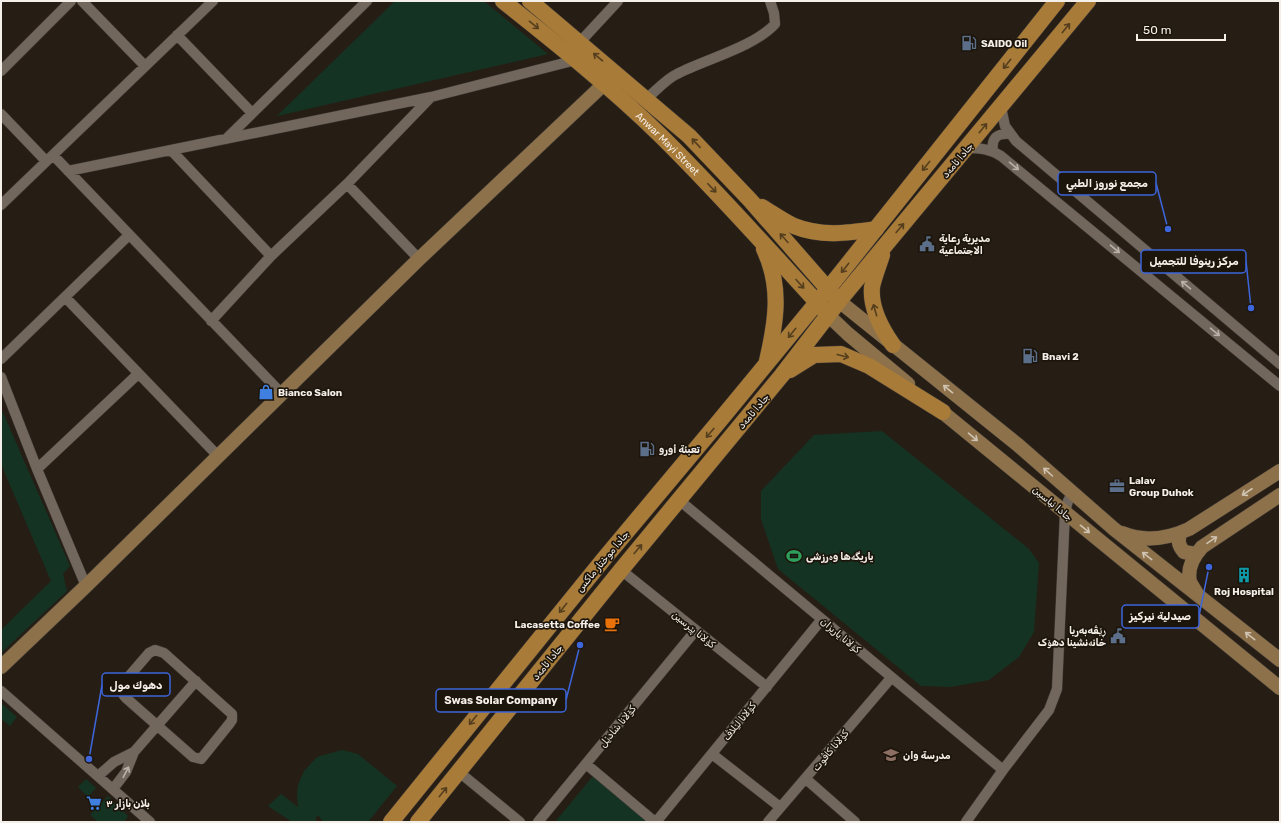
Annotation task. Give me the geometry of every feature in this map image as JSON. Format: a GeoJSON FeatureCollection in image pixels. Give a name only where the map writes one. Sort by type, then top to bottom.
{"type":"FeatureCollection","features":[{"type":"Feature","properties":{"kind":"main road","name":"Anwar Mayi Street"},"geometry":{"type":"LineString","coordinates":[[503,1],[576,60],[660,134],[721,197],[828,315]]}},
{"type":"Feature","properties":{"kind":"main road","name":"Anwar Mayi Street"},"geometry":{"type":"LineString","coordinates":[[530,1],[689,136],[750,200],[828,289]]}},
{"type":"Feature","properties":{"kind":"main road","name":"جادا ئامەد"},"geometry":{"type":"LineString","coordinates":[[817,302],[1058,1]]}},
{"type":"Feature","properties":{"kind":"main road","name":"جادا ئامەد"},"geometry":{"type":"LineString","coordinates":[[418,822],[621,570],[782,375],[839,301],[1088,1]]}},
{"type":"Feature","properties":{"kind":"main road"},"geometry":{"type":"LineString","coordinates":[[750,200],[792,226],[811,232],[834,234],[876,229]]}},
{"type":"Feature","properties":{"kind":"main road"},"geometry":{"type":"LineString","coordinates":[[760,240],[771,264],[776,302],[774,330],[766,365]]}},
{"type":"Feature","properties":{"kind":"main road"},"geometry":{"type":"LineString","coordinates":[[885,246],[872,287],[874,309],[883,330],[893,344]]}},
{"type":"Feature","properties":{"kind":"main road","name":"جادا نیاسین"},"geometry":{"type":"LineString","coordinates":[[828,289],[839,301]]}},
{"type":"Feature","properties":{"kind":"main road","name":"جادا موختار ماكس"},"geometry":{"type":"LineString","coordinates":[[390,822],[603,560],[817,302]]}},
{"type":"Feature","properties":{"kind":"main road"},"geometry":{"type":"LineString","coordinates":[[782,375],[814,355],[842,354],[869,366],[943,412]]}},
{"type":"Feature","properties":{"kind":"street"},"geometry":{"type":"LineString","coordinates":[[1,71],[71,1]]}},
{"type":"Feature","properties":{"kind":"street"},"geometry":{"type":"LineString","coordinates":[[82,1],[145,66]]}},
{"type":"Feature","properties":{"kind":"street"},"geometry":{"type":"LineString","coordinates":[[226,139],[367,1]]}},
{"type":"Feature","properties":{"kind":"street"},"geometry":{"type":"LineString","coordinates":[[580,42],[618,1]]}},
{"type":"Feature","properties":{"kind":"street"},"geometry":{"type":"LineString","coordinates":[[646,99],[676,74],[768,32],[775,24],[774,13],[770,1]]}},
{"type":"Feature","properties":{"kind":"street"},"geometry":{"type":"LineString","coordinates":[[1,205],[177,35],[209,2]]}},
{"type":"Feature","properties":{"kind":"street"},"geometry":{"type":"LineString","coordinates":[[177,35],[252,114]]}},
{"type":"Feature","properties":{"kind":"street"},"geometry":{"type":"LineString","coordinates":[[68,171],[431,97],[576,60]]}},
{"type":"Feature","properties":{"kind":"street"},"geometry":{"type":"LineString","coordinates":[[1,667],[86,586],[419,259],[604,84]]}},
{"type":"Feature","properties":{"kind":"street"},"geometry":{"type":"LineString","coordinates":[[211,321],[271,256],[347,184],[431,97]]}},
{"type":"Feature","properties":{"kind":"street"},"geometry":{"type":"LineString","coordinates":[[1001,107],[1005,126],[1016,141],[1280,364]]}},
{"type":"Feature","properties":{"kind":"street"},"geometry":{"type":"LineString","coordinates":[[1,114],[50,158],[68,171],[282,394]]}},
{"type":"Feature","properties":{"kind":"street"},"geometry":{"type":"LineString","coordinates":[[993,151],[992,144],[996,137],[1002,133],[1010,134]]}},
{"type":"Feature","properties":{"kind":"street"},"geometry":{"type":"LineString","coordinates":[[967,148],[980,148],[993,151],[1009,162],[1280,386]]}},
{"type":"Feature","properties":{"kind":"street"},"geometry":{"type":"LineString","coordinates":[[171,150],[271,256]]}},
{"type":"Feature","properties":{"kind":"street"},"geometry":{"type":"LineString","coordinates":[[347,184],[419,259]]}},
{"type":"Feature","properties":{"kind":"street"},"geometry":{"type":"LineString","coordinates":[[1,360],[129,235]]}},
{"type":"Feature","properties":{"kind":"street"},"geometry":{"type":"LineString","coordinates":[[65,297],[218,456]]}},
{"type":"Feature","properties":{"kind":"street","name":"جادا نیاسین"},"geometry":{"type":"LineString","coordinates":[[839,301],[1018,445],[1072,494],[1114,529],[1280,660]]}},
{"type":"Feature","properties":{"kind":"street","name":"جادا نیاسین"},"geometry":{"type":"LineString","coordinates":[[828,315],[848,334],[1280,688]]}},
{"type":"Feature","properties":{"kind":"street"},"geometry":{"type":"LineString","coordinates":[[37,469],[138,374]]}},
{"type":"Feature","properties":{"kind":"street"},"geometry":{"type":"LineString","coordinates":[[1,377],[37,469],[86,586]]}},
{"type":"Feature","properties":{"kind":"street"},"geometry":{"type":"LineString","coordinates":[[1114,529],[1130,536],[1147,539],[1164,538],[1180,533],[1189,529],[1280,471]]}},
{"type":"Feature","properties":{"kind":"street"},"geometry":{"type":"LineString","coordinates":[[966,822],[1002,770],[1049,710],[1057,689],[1065,512],[1072,494]]}},
{"type":"Feature","properties":{"kind":"street"},"geometry":{"type":"LineString","coordinates":[[1198,596],[1190,582],[1190,567],[1196,554],[1202,547],[1280,495]]}},
{"type":"Feature","properties":{"kind":"street","name":"کۆلانا یاریزان"},"geometry":{"type":"LineString","coordinates":[[679,500],[1002,770]]}},
{"type":"Feature","properties":{"kind":"street"},"geometry":{"type":"LineString","coordinates":[[1180,533],[1178,540],[1179,546],[1184,552],[1196,554]]}},
{"type":"Feature","properties":{"kind":"street","name":"کۆلانا پێرسین"},"geometry":{"type":"LineString","coordinates":[[621,570],[767,687]]}},
{"type":"Feature","properties":{"kind":"street","name":"کۆلانا لێلاڤ"},"geometry":{"type":"LineString","coordinates":[[656,822],[822,620]]}},
{"type":"Feature","properties":{"kind":"street","name":"کۆلانا شادێل"},"geometry":{"type":"LineString","coordinates":[[538,822],[696,630]]}},
{"type":"Feature","properties":{"kind":"street"},"geometry":{"type":"LineString","coordinates":[[155,650],[162,651],[196,681],[230,711],[233,717],[230,724],[203,757],[198,759],[193,757],[157,726],[124,696],[122,690],[124,682],[149,653],[155,650]]}},
{"type":"Feature","properties":{"kind":"street","name":"کۆلانا کاڤوت"},"geometry":{"type":"LineString","coordinates":[[768,822],[891,678]]}},
{"type":"Feature","properties":{"kind":"street"},"geometry":{"type":"LineString","coordinates":[[113,790],[126,772],[134,752],[196,681]]}},
{"type":"Feature","properties":{"kind":"street"},"geometry":{"type":"LineString","coordinates":[[1,691],[150,822]]}},
{"type":"Feature","properties":{"kind":"street"},"geometry":{"type":"LineString","coordinates":[[98,776],[114,762],[134,752]]}},
{"type":"Feature","properties":{"kind":"street"},"geometry":{"type":"LineString","coordinates":[[712,754],[780,807]]}},
{"type":"Feature","properties":{"kind":"street"},"geometry":{"type":"LineString","coordinates":[[586,764],[656,822]]}},
{"type":"Feature","properties":{"kind":"street"},"geometry":{"type":"LineString","coordinates":[[459,772],[520,822]]}},
{"type":"Feature","properties":{"kind":"street"},"geometry":{"type":"LineString","coordinates":[[806,779],[855,822]]}},
{"type":"Feature","properties":{"kind":"green space"},"geometry":{"type":"Polygon","coordinates":[[[395,1],[484,1],[548,54],[277,116],[395,1]]]}},
{"type":"Feature","properties":{"kind":"green space"},"geometry":{"type":"Polygon","coordinates":[[[1,408],[70,566],[63,574],[67,591],[1,653],[1,630],[51,581],[1,464],[1,408]]]}},
{"type":"Feature","properties":{"kind":"green space"},"geometry":{"type":"Polygon","coordinates":[[[882,431],[1029,549],[1039,563],[1034,632],[1019,657],[989,680],[951,687],[921,686],[778,569],[761,519],[761,491],[814,435],[882,431]]]}},
{"type":"Feature","properties":{"kind":"green space"},"geometry":{"type":"Polygon","coordinates":[[[1,703],[17,717],[10,726],[1,719],[1,703]]]}},
{"type":"Feature","properties":{"kind":"green space"},"geometry":{"type":"Polygon","coordinates":[[[342,750],[358,754],[397,786],[368,822],[323,822],[319,816],[316,817],[316,822],[292,822],[268,806],[281,794],[298,807],[298,785],[304,771],[317,757],[342,750]]]}},
{"type":"Feature","properties":{"kind":"green space"},"geometry":{"type":"Polygon","coordinates":[[[593,776],[648,822],[555,822],[593,776]]]}},
{"type":"Feature","properties":{"kind":"green space"},"geometry":{"type":"Polygon","coordinates":[[[86,779],[96,788],[88,797],[78,787],[86,779]]]}},
{"type":"Feature","properties":{"kind":"green space"},"geometry":{"type":"Polygon","coordinates":[[[108,796],[128,816],[124,822],[98,822],[90,815],[108,796]]]}},
{"type":"Feature","properties":{"kind":"place","name":"SAIDO Oil"},"geometry":{"type":"Point","coordinates":[969,43]}},
{"type":"Feature","properties":{"kind":"place","name":"مجمع نوروز الطبي"},"geometry":{"type":"Point","coordinates":[1168,229]}},
{"type":"Feature","properties":{"kind":"place","name":"مديرية رعاية الاجتماعية"},"geometry":{"type":"Point","coordinates":[927,244]}},
{"type":"Feature","properties":{"kind":"place","name":"مركز رينوفا للتجميل"},"geometry":{"type":"Point","coordinates":[1251,308]}},
{"type":"Feature","properties":{"kind":"place","name":"Bnavi 2"},"geometry":{"type":"Point","coordinates":[1030,356]}},
{"type":"Feature","properties":{"kind":"place","name":"Bianco Salon"},"geometry":{"type":"Point","coordinates":[266,392]}},
{"type":"Feature","properties":{"kind":"place","name":"تعبئة أورو"},"geometry":{"type":"Point","coordinates":[647,449]}},
{"type":"Feature","properties":{"kind":"place","name":"Lalav Group Duhok"},"geometry":{"type":"Point","coordinates":[1117,486]}},
{"type":"Feature","properties":{"kind":"place","name":"ياريگەها وەرزشی"},"geometry":{"type":"Point","coordinates":[794,556]}},
{"type":"Feature","properties":{"kind":"place","name":"صيدلية نيركيز"},"geometry":{"type":"Point","coordinates":[1209,567]}},
{"type":"Feature","properties":{"kind":"place","name":"Roj Hospital"},"geometry":{"type":"Point","coordinates":[1244,575]}},
{"type":"Feature","properties":{"kind":"place","name":"Lacasetta Coffee"},"geometry":{"type":"Point","coordinates":[612,624]}},
{"type":"Feature","properties":{"kind":"place","name":"ڕێڤه‌به‌ریا خانەنشينا دهۆک"},"geometry":{"type":"Point","coordinates":[1118,636]}},
{"type":"Feature","properties":{"kind":"place","name":"Swas Solar Company"},"geometry":{"type":"Point","coordinates":[580,645]}},
{"type":"Feature","properties":{"kind":"place","name":"مدرسة وان"},"geometry":{"type":"Point","coordinates":[891,755]}},
{"type":"Feature","properties":{"kind":"place","name":"دهوك مول"},"geometry":{"type":"Point","coordinates":[89,759]}},
{"type":"Feature","properties":{"kind":"place","name":"بلان بازار ٣"},"geometry":{"type":"Point","coordinates":[94,803]}}]}
